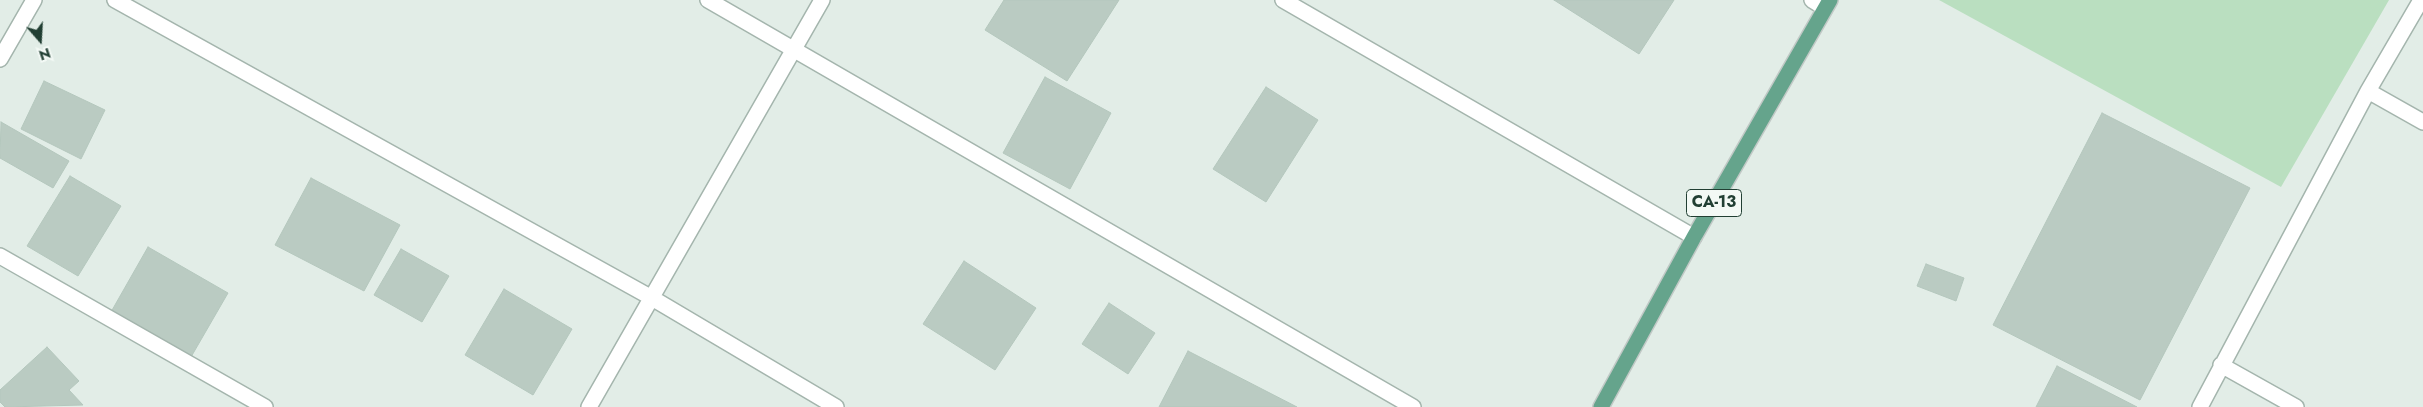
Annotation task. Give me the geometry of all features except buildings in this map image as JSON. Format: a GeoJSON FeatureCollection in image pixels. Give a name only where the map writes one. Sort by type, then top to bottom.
{"type":"FeatureCollection","features":[{"type":"Feature","properties":{"kind":"main road","name":"CA-13"},"geometry":{"type":"LineString","coordinates":[[1601,407],[1694,237],[1828,4]]}},
{"type":"Feature","properties":{"kind":"street"},"geometry":{"type":"LineString","coordinates":[[0,59],[34,0]]}},
{"type":"Feature","properties":{"kind":"street"},"geometry":{"type":"LineString","coordinates":[[115,0],[652,298],[836,407]]}},
{"type":"Feature","properties":{"kind":"street"},"geometry":{"type":"LineString","coordinates":[[708,0],[1413,407]]}},
{"type":"Feature","properties":{"kind":"street"},"geometry":{"type":"LineString","coordinates":[[589,407],[822,0]]}},
{"type":"Feature","properties":{"kind":"street"},"geometry":{"type":"LineString","coordinates":[[1282,0],[1694,237]]}},
{"type":"Feature","properties":{"kind":"street"},"geometry":{"type":"LineString","coordinates":[[1812,0],[1828,4]]}},
{"type":"Feature","properties":{"kind":"street"},"geometry":{"type":"LineString","coordinates":[[2200,407],[2368,91],[2421,0]]}},
{"type":"Feature","properties":{"kind":"street"},"geometry":{"type":"LineString","coordinates":[[2368,91],[2423,122]]}},
{"type":"Feature","properties":{"kind":"street"},"geometry":{"type":"LineString","coordinates":[[0,256],[264,407]]}},
{"type":"Feature","properties":{"kind":"street"},"geometry":{"type":"LineString","coordinates":[[2222,365],[2296,407]]}},
{"type":"Feature","properties":{"kind":"green space"},"geometry":{"type":"Polygon","coordinates":[[[1939,0],[2389,0],[2281,187],[1939,0]]]}}]}
